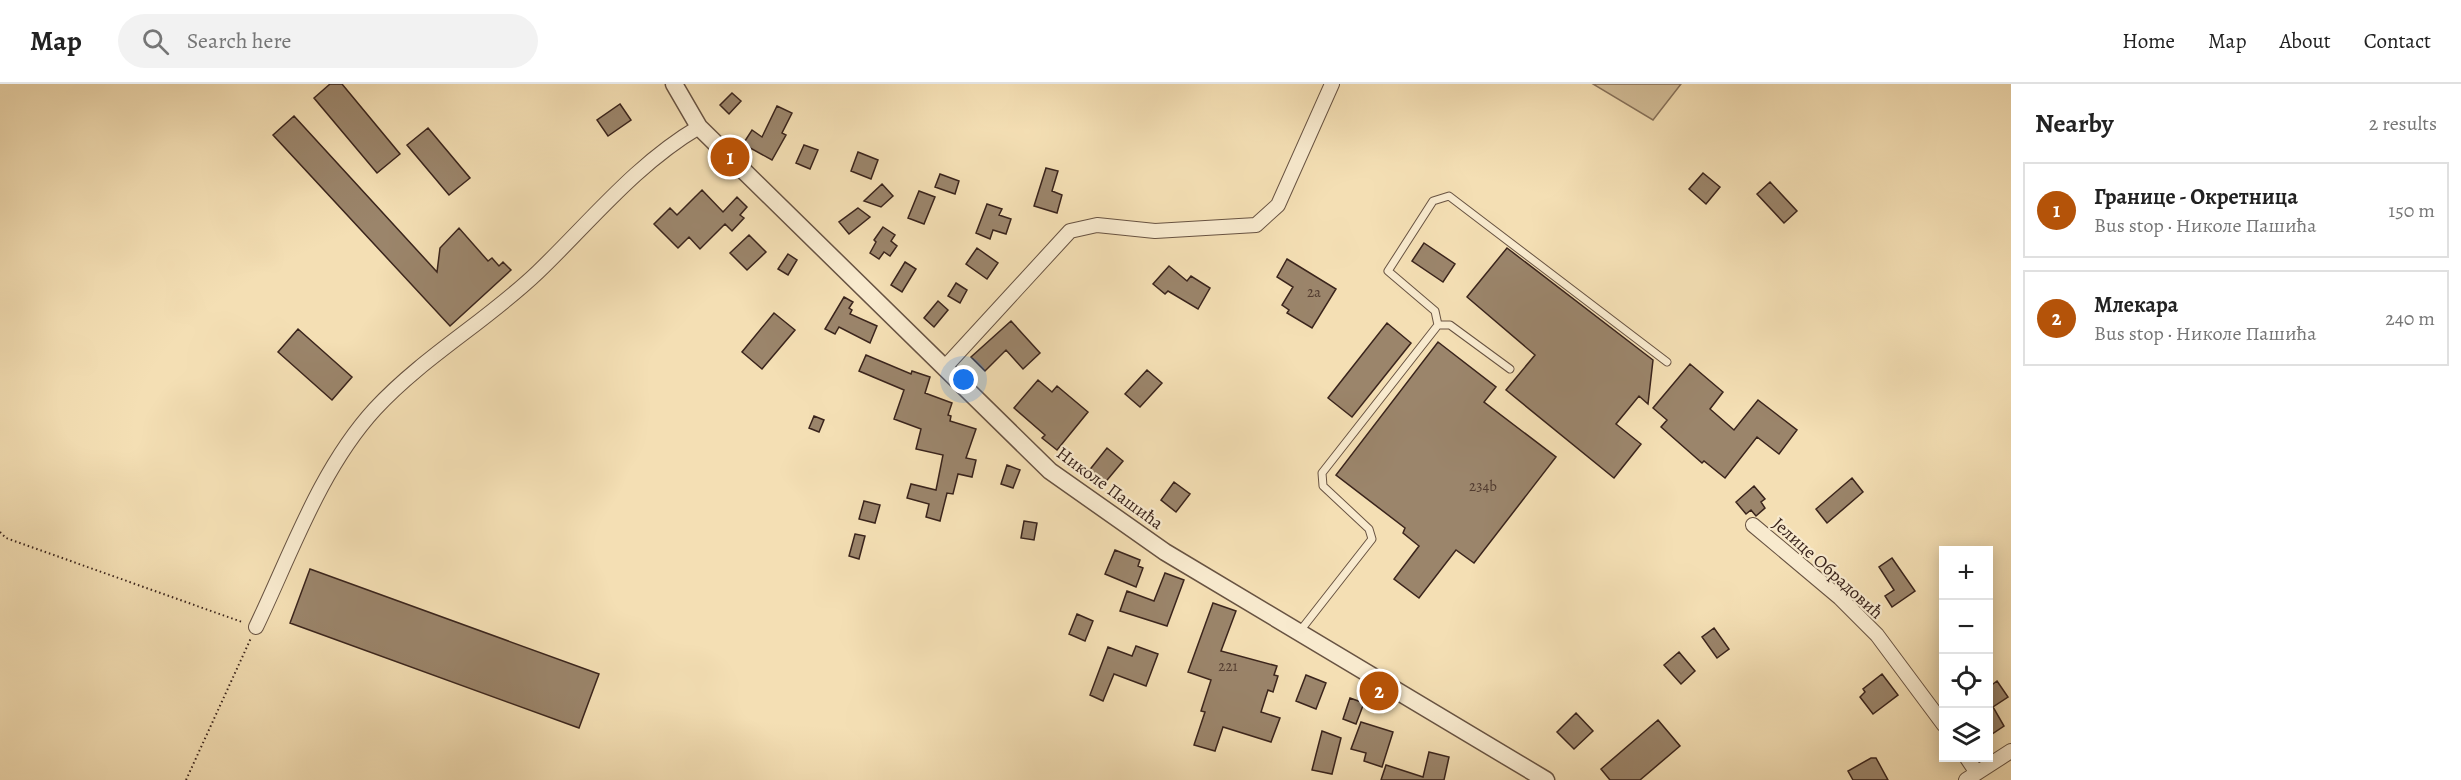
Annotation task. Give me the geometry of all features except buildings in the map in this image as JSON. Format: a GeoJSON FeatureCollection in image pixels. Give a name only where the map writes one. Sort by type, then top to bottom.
{"type":"FeatureCollection","features":[{"type":"Feature","properties":{"kind":"street","name":"Николе Пашића"},"geometry":{"type":"LineString","coordinates":[[674,84],[699,127],[802,231],[946,366],[1050,471],[1165,552],[1546,780]]}},
{"type":"Feature","properties":{"kind":"street"},"geometry":{"type":"LineString","coordinates":[[946,366],[1070,231],[1097,225],[1155,231],[1256,225],[1278,205],[1332,84]]}},
{"type":"Feature","properties":{"kind":"street"},"geometry":{"type":"LineString","coordinates":[[256,627],[335,465],[373,412],[416,370],[525,284],[629,180],[699,127]]}},
{"type":"Feature","properties":{"kind":"street","name":"Јелице Обрадовић"},"geometry":{"type":"LineString","coordinates":[[1753,525],[1840,598],[1877,636],[1939,718]]}},
{"type":"Feature","properties":{"kind":"street"},"geometry":{"type":"LineString","coordinates":[[1972,776],[2011,751]]}},
{"type":"Feature","properties":{"kind":"lane"},"geometry":{"type":"LineString","coordinates":[[1300,631],[1372,538],[1370,529],[1323,486],[1322,473],[1437,325],[1435,311],[1388,271],[1433,201],[1449,196],[1667,362]]}},
{"type":"Feature","properties":{"kind":"lane"},"geometry":{"type":"LineString","coordinates":[[1437,325],[1450,325],[1510,369]]}},
{"type":"Feature","properties":{"kind":"path"},"geometry":{"type":"LineString","coordinates":[[0,532],[6,538],[256,627],[186,780]]}},
{"type":"Feature","properties":{"kind":"shaded area"},"geometry":{"type":"Polygon","coordinates":[[[1593,84],[1681,84],[1653,120],[1593,84]]]}},
{"type":"Feature","properties":{"kind":"place","name":"Границе - Окретница"},"geometry":{"type":"Point","coordinates":[730,157]}},
{"type":"Feature","properties":{"kind":"place","name":"Млекара"},"geometry":{"type":"Point","coordinates":[1379,691]}}]}
